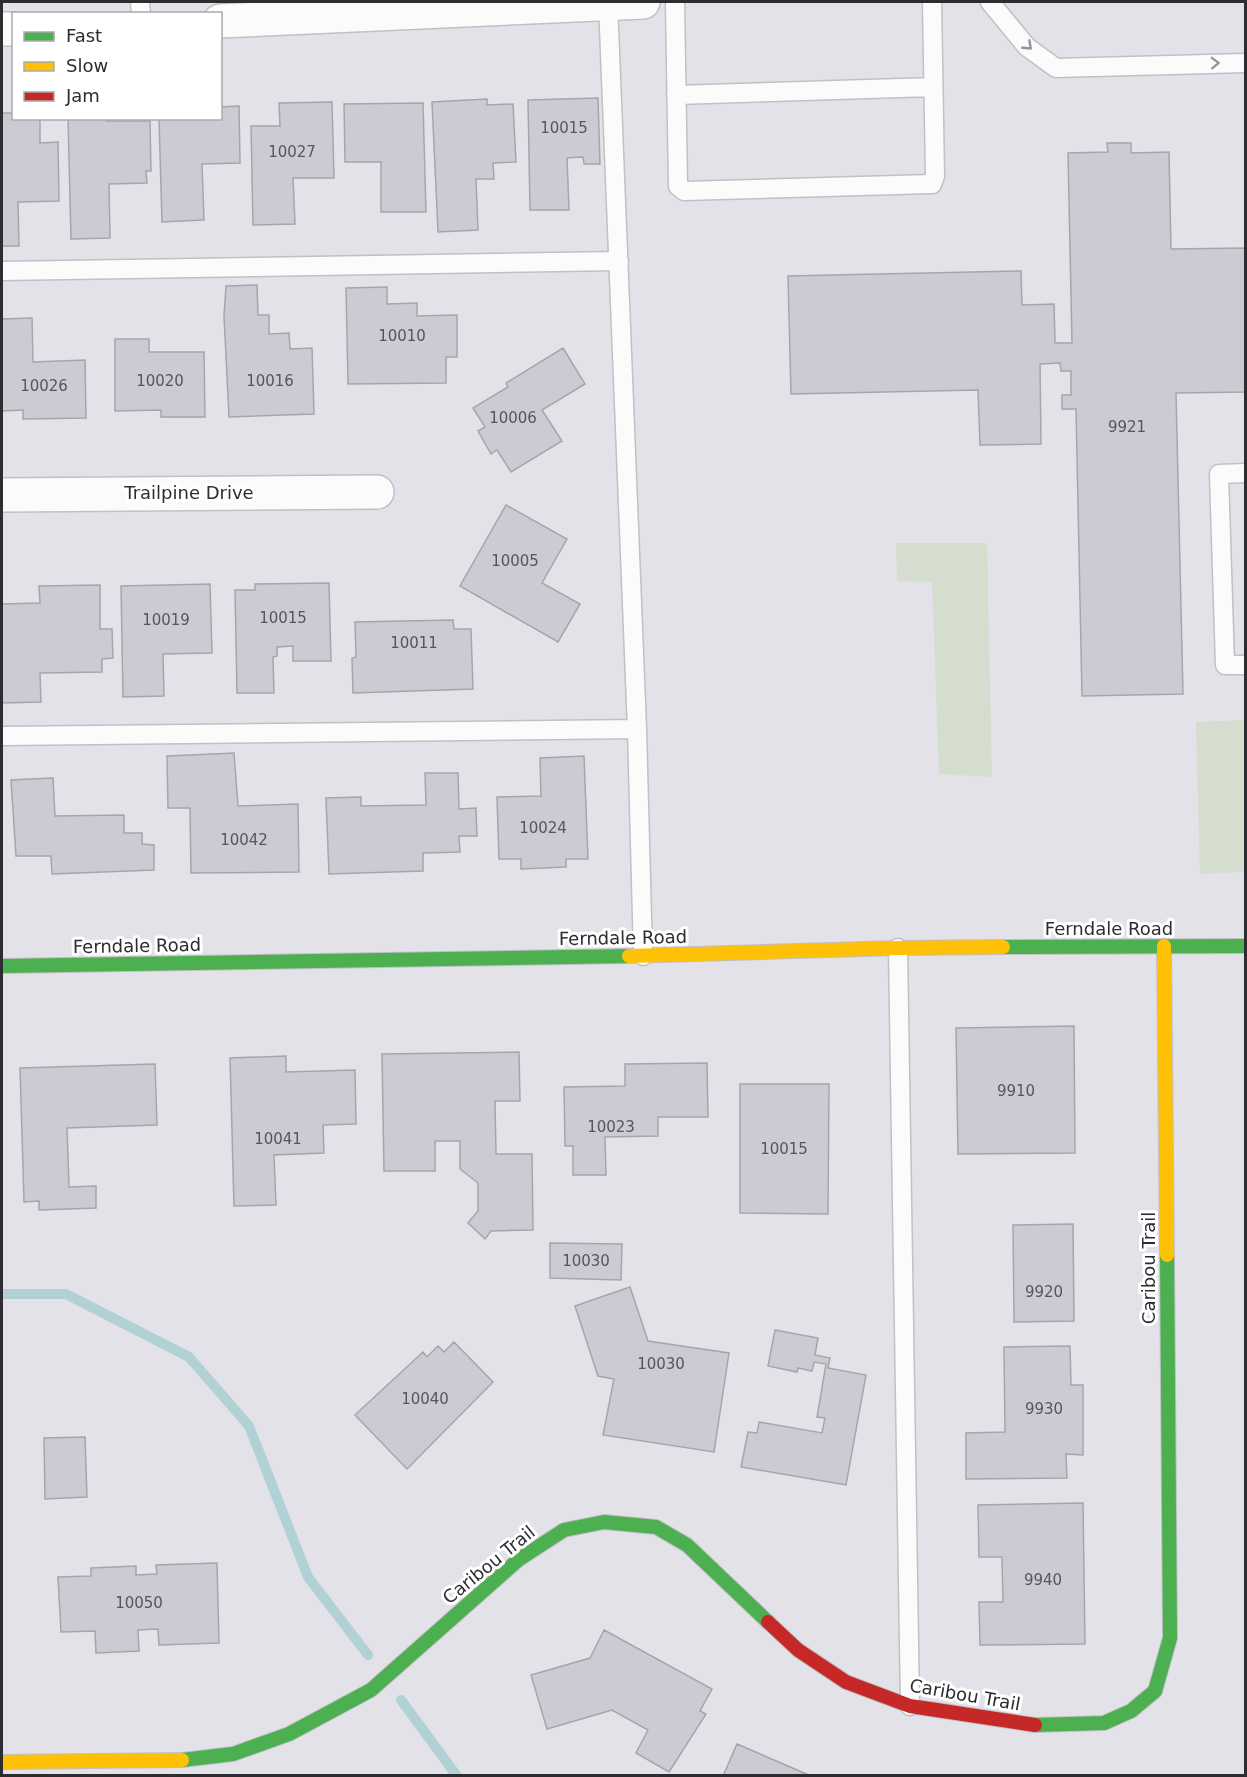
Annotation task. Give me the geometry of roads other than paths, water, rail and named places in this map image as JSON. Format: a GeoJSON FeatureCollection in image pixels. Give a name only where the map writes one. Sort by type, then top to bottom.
{"type":"FeatureCollection","features":[{"type":"Feature","properties":{"kind":"street"},"geometry":{"type":"LineString","coordinates":[[222,21],[380,8],[643,2]]}},
{"type":"Feature","properties":{"kind":"street","name":"Trailpine Drive"},"geometry":{"type":"LineString","coordinates":[[2,495],[377,492]]}},
{"type":"Feature","properties":{"kind":"street","name":"Caribou Trail"},"geometry":{"type":"LineString","coordinates":[[2,1762],[191,1760],[234,1754],[289,1734],[371,1690],[518,1560],[564,1530],[604,1522],[656,1527],[687,1545],[798,1650],[846,1682],[910,1706],[1035,1725],[1104,1723],[1131,1711],[1155,1691],[1170,1638],[1164,946]]}},
{"type":"Feature","properties":{"kind":"street","name":"Ferndale Road"},"geometry":{"type":"LineString","coordinates":[[2,966],[643,956],[898,948],[1245,946]]}},
{"type":"Feature","properties":{"kind":"lane"},"geometry":{"type":"LineString","coordinates":[[608,2],[637,729],[643,956]]}},
{"type":"Feature","properties":{"kind":"lane"},"geometry":{"type":"LineString","coordinates":[[675,2],[678,186],[684,191],[932,184],[935,177],[932,2]]}},
{"type":"Feature","properties":{"kind":"lane"},"geometry":{"type":"LineString","coordinates":[[990,2],[1027,47],[1056,68],[1245,63]]}},
{"type":"Feature","properties":{"kind":"lane"},"geometry":{"type":"LineString","coordinates":[[676,95],[933,87]]}},
{"type":"Feature","properties":{"kind":"lane"},"geometry":{"type":"LineString","coordinates":[[2,271],[619,261]]}},
{"type":"Feature","properties":{"kind":"lane"},"geometry":{"type":"LineString","coordinates":[[1245,472],[1219,474],[1225,665],[1245,665]]}},
{"type":"Feature","properties":{"kind":"lane"},"geometry":{"type":"LineString","coordinates":[[2,736],[637,729]]}},
{"type":"Feature","properties":{"kind":"lane"},"geometry":{"type":"LineString","coordinates":[[898,948],[910,1706]]}},
{"type":"Feature","properties":{"kind":"waterway"},"geometry":{"type":"LineString","coordinates":[[2,1294],[66,1294],[189,1357],[249,1426],[308,1577],[368,1655]]}},
{"type":"Feature","properties":{"kind":"waterway"},"geometry":{"type":"LineString","coordinates":[[401,1700],[457,1776]]}}]}
